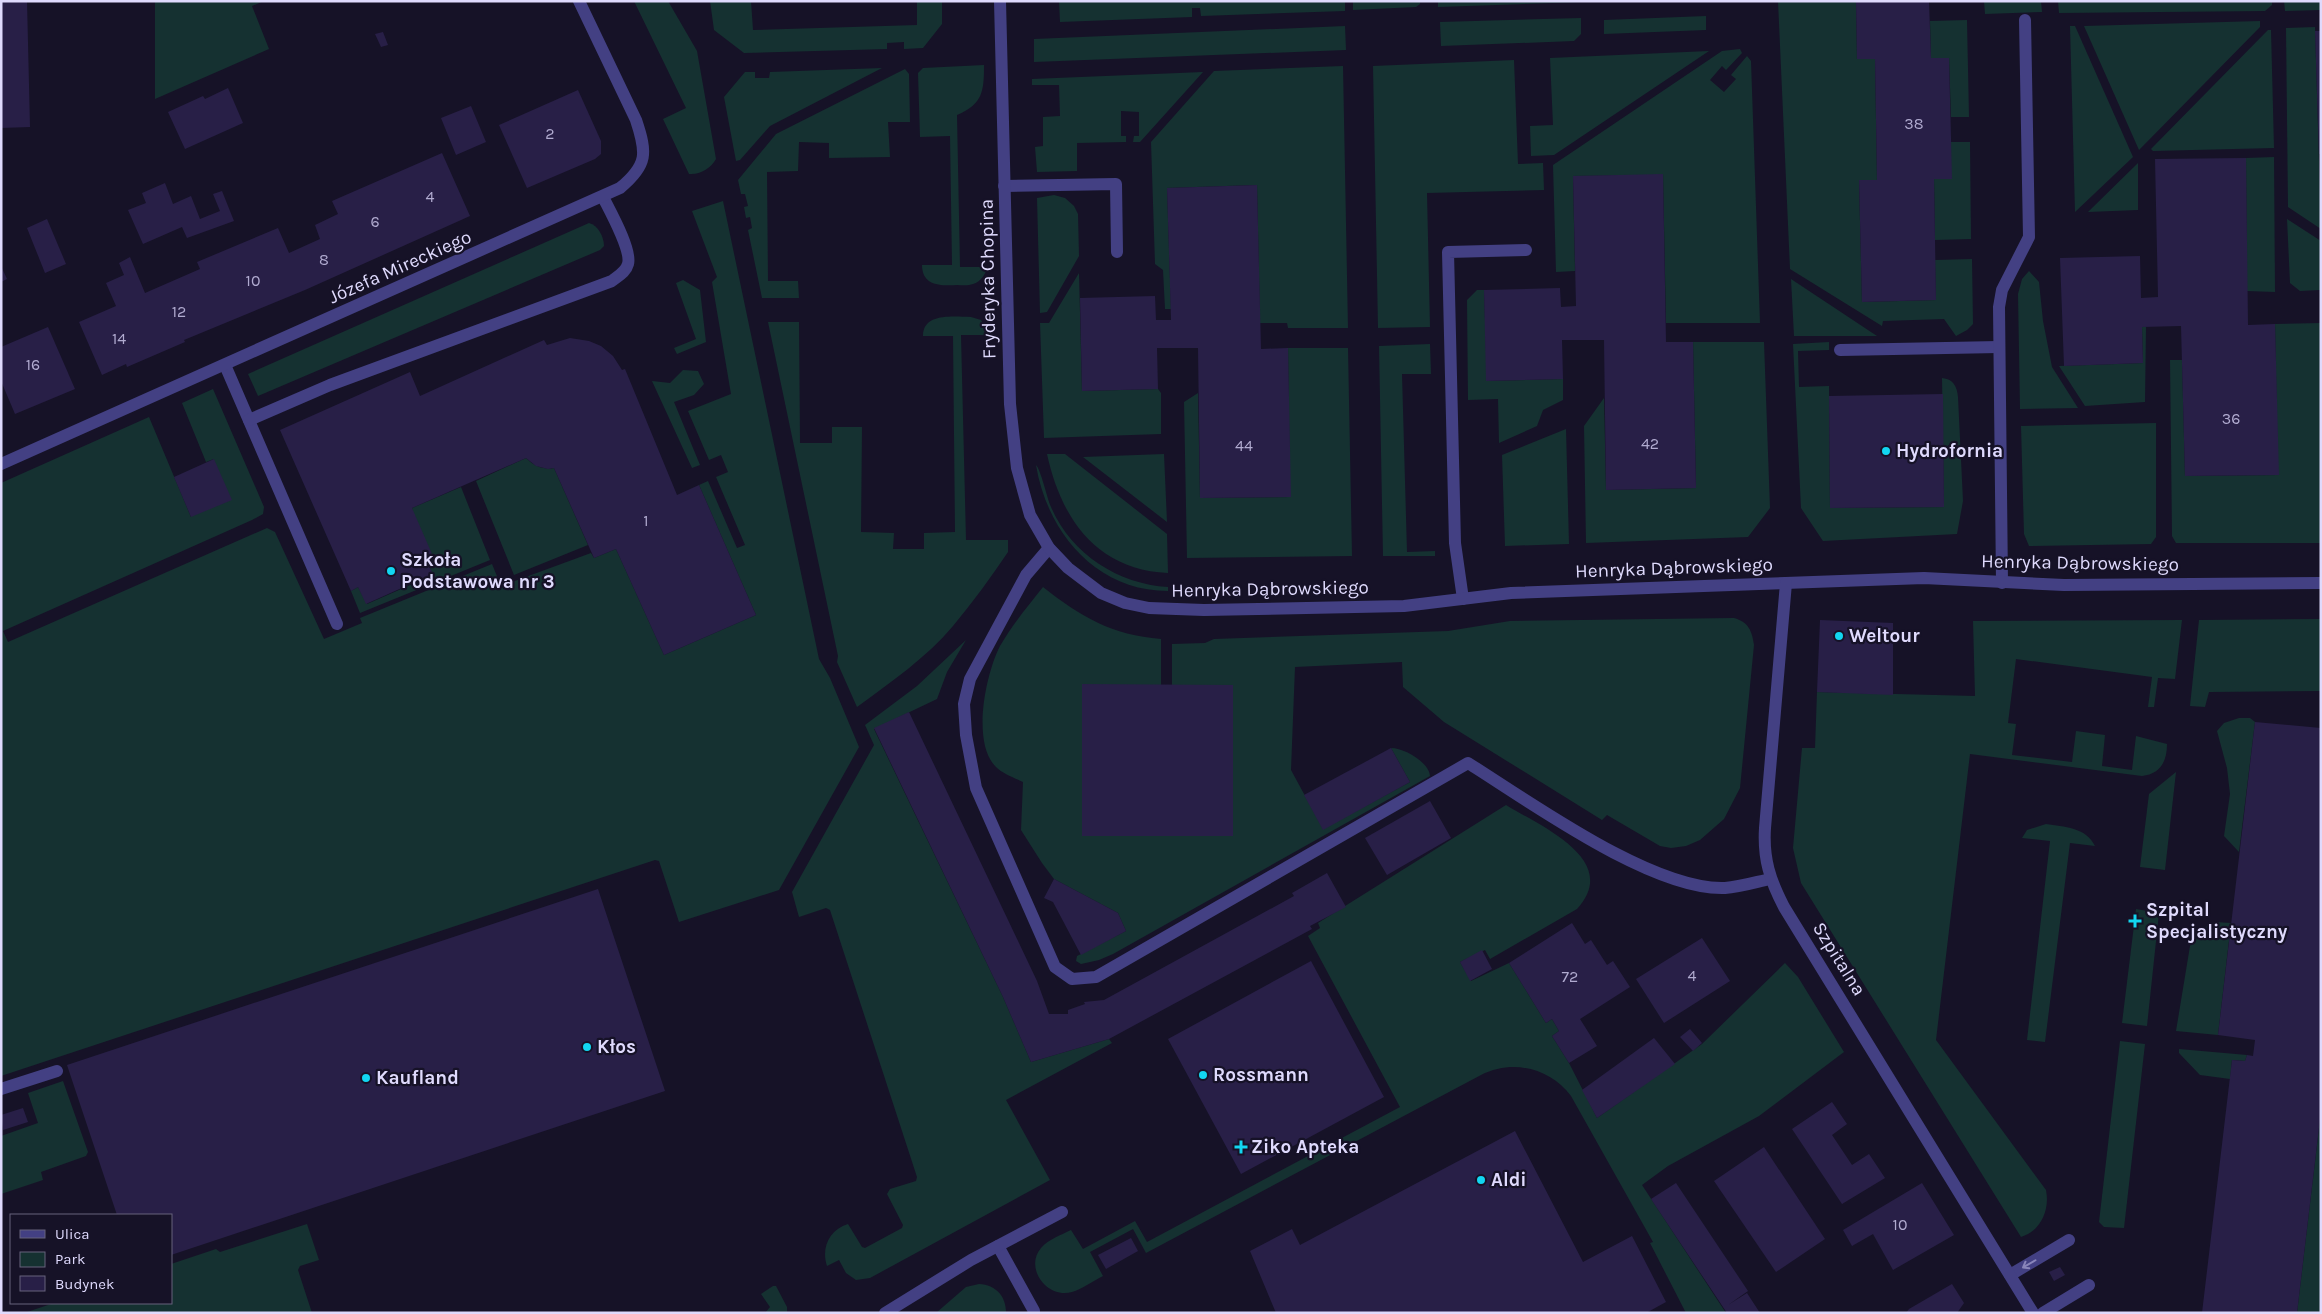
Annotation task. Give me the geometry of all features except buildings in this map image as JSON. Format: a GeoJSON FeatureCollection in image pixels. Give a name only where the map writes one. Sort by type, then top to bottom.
{"type":"FeatureCollection","features":[{"type":"Feature","properties":{"kind":"street","name":"Józefa Mireckiego"},"geometry":{"type":"LineString","coordinates":[[1,464],[603,197],[620,188],[636,176],[643,163],[645,151],[636,120],[579,1]]}},
{"type":"Feature","properties":{"kind":"street","name":"Fryderyka Chopina"},"geometry":{"type":"LineString","coordinates":[[1000,1],[1010,404],[1013,448],[1030,515],[1049,548]]}},
{"type":"Feature","properties":{"kind":"street"},"geometry":{"type":"LineString","coordinates":[[2002,582],[1999,307],[2002,290],[2029,237],[2025,20]]}},
{"type":"Feature","properties":{"kind":"street"},"geometry":{"type":"LineString","coordinates":[[1004,186],[1116,184],[1117,252]]}},
{"type":"Feature","properties":{"kind":"street"},"geometry":{"type":"LineString","coordinates":[[249,420],[330,385],[612,281],[623,273],[629,263],[627,251],[603,197]]}},
{"type":"Feature","properties":{"kind":"street"},"geometry":{"type":"LineString","coordinates":[[1463,599],[1455,543],[1448,252],[1526,250]]}},
{"type":"Feature","properties":{"kind":"street"},"geometry":{"type":"LineString","coordinates":[[1840,350],[1999,347]]}},
{"type":"Feature","properties":{"kind":"street"},"geometry":{"type":"LineString","coordinates":[[225,364],[337,624]]}},
{"type":"Feature","properties":{"kind":"street"},"geometry":{"type":"LineString","coordinates":[[1049,548],[1026,575],[970,679],[964,712],[966,735],[976,788],[1055,967],[1072,979],[1096,977],[1468,763],[1572,828],[1644,867],[1698,885],[1725,888],[1770,879]]}},
{"type":"Feature","properties":{"kind":"street","name":"Henryka Dąbrowskiego"},"geometry":{"type":"LineString","coordinates":[[1049,548],[1068,568],[1100,593],[1125,603],[1149,608],[1204,610],[1404,606],[1511,593],[1786,582],[1948,578],[2064,584],[2321,583]]}},
{"type":"Feature","properties":{"kind":"street","name":"Szpitalna"},"geometry":{"type":"LineString","coordinates":[[1786,582],[1765,828],[1764,849],[1770,879],[1784,907],[2033,1313]]}},
{"type":"Feature","properties":{"kind":"street"},"geometry":{"type":"LineString","coordinates":[[1,1089],[57,1070]]}},
{"type":"Feature","properties":{"kind":"street"},"geometry":{"type":"LineString","coordinates":[[885,1313],[998,1246],[1062,1212]]}},
{"type":"Feature","properties":{"kind":"street"},"geometry":{"type":"LineString","coordinates":[[2010,1275],[2069,1240]]}},
{"type":"Feature","properties":{"kind":"street"},"geometry":{"type":"LineString","coordinates":[[998,1246],[1034,1311]]}},
{"type":"Feature","properties":{"kind":"street"},"geometry":{"type":"LineString","coordinates":[[2044,1313],[2089,1285]]}},
{"type":"Feature","properties":{"kind":"green space"},"geometry":{"type":"Polygon","coordinates":[[[155,1],[264,1],[252,6],[269,49],[155,99],[155,1]]]}},
{"type":"Feature","properties":{"kind":"green space"},"geometry":{"type":"Polygon","coordinates":[[[634,1],[668,1],[697,51],[716,159],[708,168],[701,172],[689,174],[663,119],[686,108],[634,1]]]}},
{"type":"Feature","properties":{"kind":"green space"},"geometry":{"type":"Polygon","coordinates":[[[710,1],[751,1],[753,30],[917,25],[917,1],[942,1],[942,24],[923,48],[904,49],[904,42],[887,43],[887,49],[744,53],[714,30],[710,1]]]}},
{"type":"Feature","properties":{"kind":"green space"},"geometry":{"type":"Polygon","coordinates":[[[1059,1],[1345,1],[1345,11],[1201,16],[1200,8],[1192,8],[1192,17],[1060,22],[1059,1]]]}},
{"type":"Feature","properties":{"kind":"green space"},"geometry":{"type":"Polygon","coordinates":[[[1353,1],[1420,1],[1420,4],[1416,7],[1353,10],[1353,1]]]}},
{"type":"Feature","properties":{"kind":"green space"},"geometry":{"type":"Polygon","coordinates":[[[1438,1],[1581,1],[1581,2],[1438,7],[1438,1]]]}},
{"type":"Feature","properties":{"kind":"green space"},"geometry":{"type":"Polygon","coordinates":[[[1778,1],[1856,1],[1857,59],[1875,59],[1877,180],[1859,181],[1862,302],[1936,300],[1935,260],[1972,259],[1973,324],[1967,330],[1956,336],[1944,319],[1883,321],[1882,326],[1790,269],[1778,1]]]}},
{"type":"Feature","properties":{"kind":"green space"},"geometry":{"type":"Polygon","coordinates":[[[1984,1],[2041,1],[2042,12],[1985,14],[1984,1]]]}},
{"type":"Feature","properties":{"kind":"green space"},"geometry":{"type":"Polygon","coordinates":[[[2058,1],[2272,1],[2272,5],[2265,11],[2059,13],[2058,1]]]}},
{"type":"Feature","properties":{"kind":"green space"},"geometry":{"type":"Polygon","coordinates":[[[2284,1],[2321,1],[2321,10],[2285,11],[2284,1]]]}},
{"type":"Feature","properties":{"kind":"green space"},"geometry":{"type":"Polygon","coordinates":[[[1706,16],[1706,30],[1604,34],[1604,20],[1706,16]]]}},
{"type":"Feature","properties":{"kind":"green space"},"geometry":{"type":"Polygon","coordinates":[[[1581,18],[1581,34],[1574,41],[1441,46],[1440,22],[1581,18]]]}},
{"type":"Feature","properties":{"kind":"green space"},"geometry":{"type":"Polygon","coordinates":[[[1967,20],[1969,117],[1951,117],[1949,58],[1931,58],[1930,21],[1967,20]]]}},
{"type":"Feature","properties":{"kind":"green space"},"geometry":{"type":"Polygon","coordinates":[[[2260,21],[2260,27],[2139,150],[2084,26],[2260,21]]]}},
{"type":"Feature","properties":{"kind":"green space"},"geometry":{"type":"Polygon","coordinates":[[[1345,26],[1346,50],[1034,62],[1034,39],[1345,26]]]}},
{"type":"Feature","properties":{"kind":"green space"},"geometry":{"type":"Polygon","coordinates":[[[2070,26],[2075,26],[2133,157],[2075,212],[2070,26]]]}},
{"type":"Feature","properties":{"kind":"green space"},"geometry":{"type":"Polygon","coordinates":[[[2315,27],[2321,229],[2288,207],[2286,28],[2315,27]]]}},
{"type":"Feature","properties":{"kind":"green space"},"geometry":{"type":"Polygon","coordinates":[[[2268,30],[2271,30],[2274,148],[2153,151],[2151,149],[2268,30]]]}},
{"type":"Feature","properties":{"kind":"green space"},"geometry":{"type":"Polygon","coordinates":[[[1740,49],[1742,53],[1726,70],[1722,66],[1710,80],[1724,92],[1736,79],[1731,75],[1747,56],[1751,61],[1760,323],[1666,323],[1663,175],[1573,176],[1575,271],[1556,272],[1553,165],[1722,51],[1740,49]]]}},
{"type":"Feature","properties":{"kind":"green space"},"geometry":{"type":"Polygon","coordinates":[[[1709,51],[1554,155],[1531,156],[1530,126],[1553,125],[1550,58],[1709,51]]]}},
{"type":"Feature","properties":{"kind":"green space"},"geometry":{"type":"Polygon","coordinates":[[[1514,60],[1518,164],[1543,163],[1544,190],[1427,193],[1430,327],[1378,328],[1373,66],[1514,60]]]}},
{"type":"Feature","properties":{"kind":"green space"},"geometry":{"type":"Polygon","coordinates":[[[984,65],[980,96],[966,111],[957,115],[960,267],[988,267],[984,275],[976,283],[969,285],[939,285],[925,277],[922,265],[952,265],[950,136],[920,137],[918,73],[923,68],[984,65]]]}},
{"type":"Feature","properties":{"kind":"green space"},"geometry":{"type":"Polygon","coordinates":[[[1343,66],[1348,328],[1288,328],[1287,323],[1260,323],[1257,185],[1167,188],[1171,309],[1165,309],[1163,270],[1155,264],[1151,142],[1214,71],[1343,66]]]}},
{"type":"Feature","properties":{"kind":"green space"},"geometry":{"type":"Polygon","coordinates":[[[882,68],[770,126],[740,160],[736,161],[724,97],[745,72],[755,72],[755,78],[769,78],[770,72],[882,68]]]}},
{"type":"Feature","properties":{"kind":"green space"},"geometry":{"type":"Polygon","coordinates":[[[905,69],[909,74],[910,122],[888,122],[890,157],[829,158],[829,143],[799,142],[798,171],[767,172],[768,281],[798,281],[799,298],[762,298],[748,230],[752,228],[750,217],[746,218],[744,207],[748,206],[745,194],[741,194],[738,180],[776,134],[905,69]]]}},
{"type":"Feature","properties":{"kind":"green space"},"geometry":{"type":"Polygon","coordinates":[[[1203,72],[1140,142],[1133,142],[1134,136],[1139,136],[1139,112],[1121,111],[1121,136],[1126,136],[1126,142],[1077,143],[1077,171],[1037,172],[1035,147],[1043,146],[1043,117],[1060,116],[1059,85],[1032,85],[1032,79],[1203,72]]]}},
{"type":"Feature","properties":{"kind":"green space"},"geometry":{"type":"Polygon","coordinates":[[[1951,142],[1970,142],[1971,239],[1935,240],[1934,179],[1951,142]]]}},
{"type":"Feature","properties":{"kind":"green space"},"geometry":{"type":"Polygon","coordinates":[[[2274,157],[2275,292],[2247,291],[2246,158],[2274,157]]]}},
{"type":"Feature","properties":{"kind":"green space"},"geometry":{"type":"Polygon","coordinates":[[[2138,163],[2138,210],[2088,212],[2138,163]]]}},
{"type":"Feature","properties":{"kind":"green space"},"geometry":{"type":"Polygon","coordinates":[[[1054,195],[1065,198],[1074,206],[1078,214],[1079,256],[1047,312],[1040,313],[1037,198],[1054,195]]]}},
{"type":"Feature","properties":{"kind":"green space","name":"Szkoła Podstawowa nr 3"},"geometry":{"type":"Polygon","coordinates":[[[723,201],[819,659],[830,678],[859,747],[779,890],[679,922],[659,861],[655,860],[1,1076],[1,483],[149,417],[191,517],[214,459],[206,462],[182,403],[213,389],[264,507],[263,514],[252,520],[3,631],[8,642],[267,528],[275,532],[324,639],[362,623],[360,618],[492,564],[501,586],[591,553],[594,558],[616,549],[664,655],[756,615],[699,485],[708,481],[737,548],[745,545],[716,477],[728,472],[721,455],[709,460],[688,411],[731,394],[712,282],[717,277],[692,211],[723,201]]]}},
{"type":"Feature","properties":{"kind":"green space"},"geometry":{"type":"Polygon","coordinates":[[[2287,219],[2321,241],[2321,305],[2320,290],[2300,291],[2290,283],[2287,219]]]}},
{"type":"Feature","properties":{"kind":"green space"},"geometry":{"type":"Polygon","coordinates":[[[589,223],[595,226],[602,235],[604,246],[600,250],[258,396],[248,374],[589,223]]]}},
{"type":"Feature","properties":{"kind":"green space"},"geometry":{"type":"Polygon","coordinates":[[[2029,271],[2039,282],[2043,321],[2052,367],[2078,408],[2020,409],[2018,294],[2022,279],[2029,271]]]}},
{"type":"Feature","properties":{"kind":"green space"},"geometry":{"type":"Polygon","coordinates":[[[1079,273],[1082,391],[1158,389],[1161,393],[1161,434],[1044,438],[1040,323],[1049,323],[1079,273]]]}},
{"type":"Feature","properties":{"kind":"green space"},"geometry":{"type":"Polygon","coordinates":[[[1791,279],[1877,336],[1794,336],[1791,279]]]}},
{"type":"Feature","properties":{"kind":"green space"},"geometry":{"type":"Polygon","coordinates":[[[683,280],[700,290],[706,342],[677,354],[674,348],[696,339],[676,283],[683,280]]]}},
{"type":"Feature","properties":{"kind":"green space"},"geometry":{"type":"Polygon","coordinates":[[[1477,290],[1484,290],[1487,381],[1563,379],[1563,400],[1543,410],[1537,426],[1499,443],[1498,399],[1468,400],[1467,300],[1477,290]]]}},
{"type":"Feature","properties":{"kind":"green space"},"geometry":{"type":"Polygon","coordinates":[[[941,317],[971,317],[981,320],[989,335],[961,335],[966,540],[1008,540],[1008,552],[975,599],[943,638],[908,669],[857,707],[837,662],[838,656],[768,322],[799,322],[800,443],[832,443],[832,427],[862,427],[861,532],[894,533],[893,549],[924,549],[924,533],[955,532],[953,336],[923,336],[924,328],[934,319],[941,317]]]}},
{"type":"Feature","properties":{"kind":"green space"},"geometry":{"type":"Polygon","coordinates":[[[2321,323],[2320,543],[2176,543],[2172,536],[2170,360],[2182,360],[2185,476],[2278,475],[2275,324],[2321,323]]]}},
{"type":"Feature","properties":{"kind":"green space"},"geometry":{"type":"Polygon","coordinates":[[[2142,327],[2146,327],[2145,402],[2085,406],[2059,366],[2143,363],[2142,327]]]}},
{"type":"Feature","properties":{"kind":"green space"},"geometry":{"type":"Polygon","coordinates":[[[1693,342],[1764,342],[1770,508],[1748,537],[1586,543],[1584,426],[1604,398],[1606,490],[1696,488],[1693,342]]]}},
{"type":"Feature","properties":{"kind":"green space"},"geometry":{"type":"Polygon","coordinates":[[[1829,342],[1829,350],[1798,351],[1799,387],[1829,386],[1830,508],[1944,507],[1942,378],[1954,384],[1958,397],[1963,501],[1957,534],[1823,541],[1801,508],[1793,344],[1829,342]]]}},
{"type":"Feature","properties":{"kind":"green space"},"geometry":{"type":"Polygon","coordinates":[[[1430,344],[1431,374],[1402,374],[1407,552],[1435,551],[1435,556],[1383,556],[1379,346],[1430,344]]]}},
{"type":"Feature","properties":{"kind":"green space"},"geometry":{"type":"Polygon","coordinates":[[[1288,348],[1348,348],[1352,556],[1187,558],[1184,402],[1198,393],[1200,498],[1290,497],[1288,348]]]}},
{"type":"Feature","properties":{"kind":"green space"},"geometry":{"type":"Polygon","coordinates":[[[683,370],[698,371],[704,384],[694,395],[674,402],[700,465],[692,468],[652,381],[670,383],[683,370]]]}},
{"type":"Feature","properties":{"kind":"green space"},"geometry":{"type":"Polygon","coordinates":[[[2156,423],[2156,537],[2151,544],[2029,546],[2024,534],[2021,426],[2156,423]]]}},
{"type":"Feature","properties":{"kind":"green space"},"geometry":{"type":"Polygon","coordinates":[[[1566,429],[1569,544],[1505,546],[1502,455],[1566,429]]]}},
{"type":"Feature","properties":{"kind":"green space"},"geometry":{"type":"Polygon","coordinates":[[[1047,454],[1065,454],[1167,534],[1168,573],[1143,570],[1121,562],[1102,551],[1086,537],[1062,500],[1053,478],[1047,454]]]}},
{"type":"Feature","properties":{"kind":"green space"},"geometry":{"type":"Polygon","coordinates":[[[1164,454],[1167,522],[1083,457],[1164,454]]]}},
{"type":"Feature","properties":{"kind":"green space"},"geometry":{"type":"Polygon","coordinates":[[[526,458],[539,467],[554,468],[588,545],[514,575],[476,481],[526,458]]]}},
{"type":"Feature","properties":{"kind":"green space"},"geometry":{"type":"Polygon","coordinates":[[[1036,465],[1051,507],[1060,524],[1084,552],[1098,564],[1114,573],[1149,585],[1168,587],[1168,591],[1142,588],[1119,581],[1097,569],[1079,553],[1051,513],[1042,490],[1036,465]]]}},
{"type":"Feature","properties":{"kind":"green space"},"geometry":{"type":"Polygon","coordinates":[[[461,487],[490,560],[360,613],[351,591],[358,587],[367,604],[433,575],[425,558],[412,508],[461,487]]]}},
{"type":"Feature","properties":{"kind":"green space"},"geometry":{"type":"Polygon","coordinates":[[[1043,587],[1084,616],[1098,623],[1127,633],[1161,639],[1161,685],[1082,685],[1082,836],[1172,685],[1172,644],[1205,643],[1214,639],[1448,631],[1510,621],[1734,618],[1749,627],[1754,645],[1740,788],[1724,819],[1700,840],[1686,846],[1671,848],[1660,846],[1607,815],[1602,820],[1444,722],[1403,687],[1402,662],[1295,667],[1291,770],[1323,829],[1410,782],[1391,748],[1409,753],[1421,761],[1429,771],[1430,776],[1113,954],[1099,960],[1081,964],[1076,961],[1077,956],[1126,931],[1118,913],[1054,879],[1021,830],[1023,782],[996,767],[988,756],[984,742],[983,708],[995,658],[1000,646],[1020,616],[1043,587]]]}},
{"type":"Feature","properties":{"kind":"green space"},"geometry":{"type":"Polygon","coordinates":[[[2321,619],[2321,691],[2209,692],[2205,707],[2190,706],[2199,620],[2321,619]]]}},
{"type":"Feature","properties":{"kind":"green space"},"geometry":{"type":"Polygon","coordinates":[[[2182,620],[2175,679],[2158,678],[2154,707],[2148,707],[2152,677],[2016,659],[2008,723],[2016,724],[2012,755],[2072,762],[2076,731],[2105,735],[2102,766],[2132,770],[2136,736],[2167,744],[2164,762],[2154,773],[2142,776],[1970,754],[1936,1040],[2046,1190],[2047,1205],[2039,1225],[2021,1237],[1801,883],[1793,848],[1802,748],[1815,748],[1817,692],[1975,696],[1973,621],[2182,620]]]}},
{"type":"Feature","properties":{"kind":"green space"},"geometry":{"type":"Polygon","coordinates":[[[966,640],[947,672],[937,699],[874,729],[1003,997],[1031,1062],[1109,1039],[1112,1043],[1006,1100],[1050,1180],[870,1278],[856,1280],[846,1273],[839,1260],[827,1266],[825,1253],[828,1240],[841,1227],[848,1224],[862,1247],[865,1248],[902,1228],[903,1225],[887,1194],[890,1189],[916,1181],[917,1177],[830,910],[826,908],[799,917],[792,892],[874,745],[865,725],[917,686],[966,640]]]}},
{"type":"Feature","properties":{"kind":"green space"},"geometry":{"type":"Polygon","coordinates":[[[2239,718],[2250,718],[2255,722],[2239,852],[2224,836],[2230,794],[2227,768],[2217,731],[2224,723],[2239,718]]]}},
{"type":"Feature","properties":{"kind":"green space"},"geometry":{"type":"Polygon","coordinates":[[[2176,772],[2165,870],[2140,867],[2149,794],[2176,772]]]}},
{"type":"Feature","properties":{"kind":"green space"},"geometry":{"type":"Polygon","coordinates":[[[1506,805],[1538,823],[1571,846],[1583,860],[1590,875],[1588,891],[1577,909],[1490,959],[1485,950],[1460,962],[1471,981],[1509,963],[1546,1023],[1552,1019],[1559,1031],[1552,1036],[1569,1063],[1597,1118],[1702,1044],[1785,963],[1798,977],[1844,1052],[1759,1116],[1668,1166],[1642,1185],[1726,1313],[1686,1313],[1650,1243],[1653,1242],[1571,1096],[1553,1079],[1542,1073],[1518,1067],[1493,1070],[1481,1075],[1146,1253],[1133,1229],[1090,1252],[1103,1276],[1080,1289],[1063,1293],[1054,1291],[1047,1286],[1037,1273],[1036,1256],[1044,1245],[1055,1238],[1071,1230],[1083,1249],[1135,1221],[1147,1242],[1400,1107],[1308,936],[1320,928],[1318,923],[1506,805]]]}},
{"type":"Feature","properties":{"kind":"green space"},"geometry":{"type":"Polygon","coordinates":[[[2046,824],[2080,831],[2095,846],[2070,843],[2045,1042],[2027,1040],[2050,841],[2022,838],[2027,830],[2046,824]]]}},
{"type":"Feature","properties":{"kind":"green space"},"geometry":{"type":"Polygon","coordinates":[[[2136,909],[2159,913],[2147,1026],[2122,1023],[2136,909]]]}},
{"type":"Feature","properties":{"kind":"green space"},"geometry":{"type":"Polygon","coordinates":[[[2215,922],[2231,923],[2218,1035],[2176,1031],[2192,934],[2215,922]]]}},
{"type":"Feature","properties":{"kind":"green space"},"geometry":{"type":"Polygon","coordinates":[[[2120,1041],[2145,1044],[2124,1228],[2104,1227],[2099,1222],[2120,1041]]]}},
{"type":"Feature","properties":{"kind":"green space"},"geometry":{"type":"Polygon","coordinates":[[[2179,1049],[2247,1055],[2245,1061],[2232,1060],[2230,1079],[2200,1075],[2179,1053],[2179,1049]]]}},
{"type":"Feature","properties":{"kind":"green space"},"geometry":{"type":"Polygon","coordinates":[[[63,1081],[88,1152],[86,1156],[41,1172],[43,1180],[1,1194],[1,1136],[38,1123],[28,1093],[63,1081]]]}},
{"type":"Feature","properties":{"kind":"green space"},"geometry":{"type":"Polygon","coordinates":[[[2321,1111],[2321,1313],[2297,1313],[2321,1111]]]}},
{"type":"Feature","properties":{"kind":"green space"},"geometry":{"type":"Polygon","coordinates":[[[307,1224],[319,1260],[300,1266],[298,1270],[312,1313],[24,1313],[51,1304],[172,1304],[172,1264],[216,1249],[220,1252],[307,1224]]]}},
{"type":"Feature","properties":{"kind":"green space"},"geometry":{"type":"Polygon","coordinates":[[[979,1284],[999,1292],[1006,1307],[1006,1313],[936,1313],[966,1287],[979,1284]]]}},
{"type":"Feature","properties":{"kind":"green space"},"geometry":{"type":"Polygon","coordinates":[[[776,1286],[787,1307],[787,1313],[765,1313],[770,1307],[761,1294],[776,1286]]]}},
{"type":"Feature","properties":{"kind":"place","name":"Hydrofornia"},"geometry":{"type":"Point","coordinates":[1886,451]}},
{"type":"Feature","properties":{"kind":"place","name":"Szkoła Podstawowa nr 3"},"geometry":{"type":"Point","coordinates":[391,571]}},
{"type":"Feature","properties":{"kind":"place","name":"Weltour"},"geometry":{"type":"Point","coordinates":[1839,636]}},
{"type":"Feature","properties":{"kind":"place","name":"Szpital Specjalistyczny"},"geometry":{"type":"Point","coordinates":[2135,921]}},
{"type":"Feature","properties":{"kind":"place","name":"Kłos"},"geometry":{"type":"Point","coordinates":[587,1047]}},
{"type":"Feature","properties":{"kind":"place","name":"Rossmann"},"geometry":{"type":"Point","coordinates":[1203,1075]}},
{"type":"Feature","properties":{"kind":"place","name":"Kaufland"},"geometry":{"type":"Point","coordinates":[366,1078]}},
{"type":"Feature","properties":{"kind":"place","name":"Ziko Apteka"},"geometry":{"type":"Point","coordinates":[1241,1147]}},
{"type":"Feature","properties":{"kind":"place","name":"Aldi"},"geometry":{"type":"Point","coordinates":[1481,1180]}}]}
